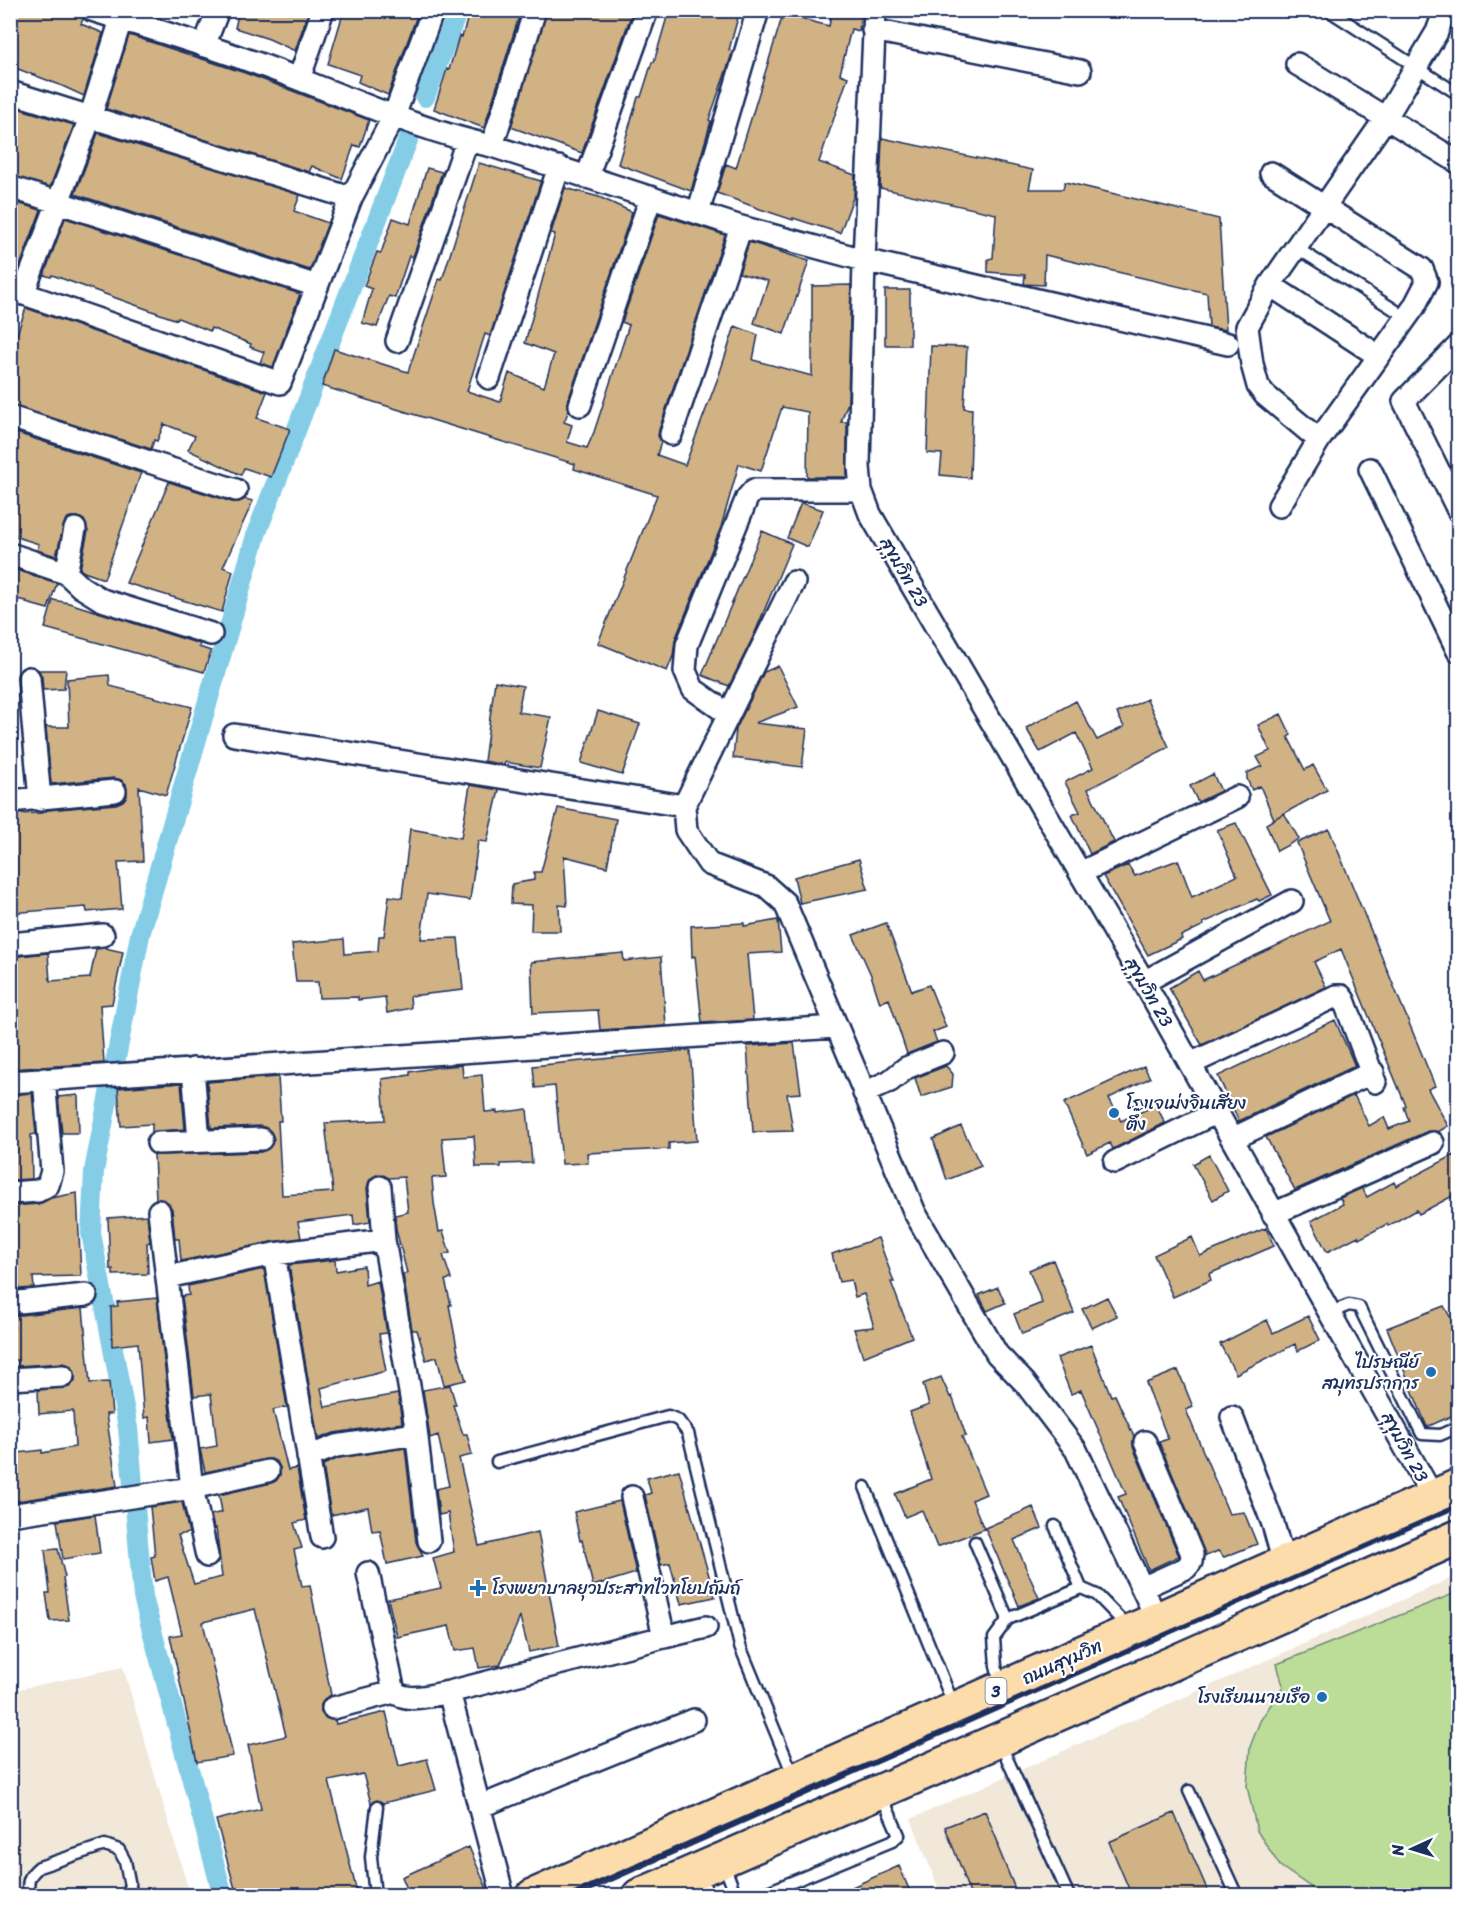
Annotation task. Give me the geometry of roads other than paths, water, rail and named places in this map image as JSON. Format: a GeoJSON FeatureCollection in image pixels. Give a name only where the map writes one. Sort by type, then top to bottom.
{"type":"FeatureCollection","features":[{"type":"Feature","properties":{"kind":"highway","name":"ถนนสุขุมวิท"},"geometry":{"type":"LineString","coordinates":[[533,1896],[1446,1491]]}},
{"type":"Feature","properties":{"kind":"highway"},"geometry":{"type":"LineString","coordinates":[[642,1895],[710,1875],[879,1791],[1458,1537]]}},
{"type":"Feature","properties":{"kind":"street"},"geometry":{"type":"LineString","coordinates":[[92,10],[123,15],[467,141],[492,146],[559,167],[741,227],[864,260],[1228,344]]}},
{"type":"Feature","properties":{"kind":"street"},"geometry":{"type":"LineString","coordinates":[[204,46],[218,10]]}},
{"type":"Feature","properties":{"kind":"street"},"geometry":{"type":"LineString","coordinates":[[299,79],[323,10]]}},
{"type":"Feature","properties":{"kind":"street"},"geometry":{"type":"LineString","coordinates":[[123,15],[90,118],[57,203],[17,292],[280,383],[351,198],[394,116],[433,10]]}},
{"type":"Feature","properties":{"kind":"street"},"geometry":{"type":"LineString","coordinates":[[492,146],[535,10]]}},
{"type":"Feature","properties":{"kind":"street"},"geometry":{"type":"LineString","coordinates":[[587,177],[647,10]]}},
{"type":"Feature","properties":{"kind":"street"},"geometry":{"type":"LineString","coordinates":[[698,213],[758,10]]}},
{"type":"Feature","properties":{"kind":"street"},"geometry":{"type":"LineString","coordinates":[[1319,440],[1265,395],[1258,386],[1250,354],[1247,327],[1270,285],[1295,247],[1385,119],[1437,32],[1445,10]]}},
{"type":"Feature","properties":{"kind":"street"},"geometry":{"type":"LineString","coordinates":[[874,20],[1080,71]]}},
{"type":"Feature","properties":{"kind":"street","name":"สุขุมวิท 23"},"geometry":{"type":"LineString","coordinates":[[874,20],[864,260],[859,466],[861,490],[870,514],[1144,982],[1329,1313],[1446,1491]]}},
{"type":"Feature","properties":{"kind":"street"},"geometry":{"type":"LineString","coordinates":[[1297,64],[1458,162]]}},
{"type":"Feature","properties":{"kind":"street"},"geometry":{"type":"LineString","coordinates":[[10,92],[351,198]]}},
{"type":"Feature","properties":{"kind":"street"},"geometry":{"type":"LineString","coordinates":[[397,341],[467,141]]}},
{"type":"Feature","properties":{"kind":"street"},"geometry":{"type":"LineString","coordinates":[[489,378],[559,167]]}},
{"type":"Feature","properties":{"kind":"street"},"geometry":{"type":"LineString","coordinates":[[1271,173],[1422,269],[1428,282],[1414,307],[1319,440],[1279,506]]}},
{"type":"Feature","properties":{"kind":"street"},"geometry":{"type":"LineString","coordinates":[[10,187],[317,286]]}},
{"type":"Feature","properties":{"kind":"street"},"geometry":{"type":"LineString","coordinates":[[580,405],[651,197]]}},
{"type":"Feature","properties":{"kind":"street"},"geometry":{"type":"LineString","coordinates":[[671,435],[741,227]]}},
{"type":"Feature","properties":{"kind":"street"},"geometry":{"type":"LineString","coordinates":[[1270,285],[1371,351]]}},
{"type":"Feature","properties":{"kind":"street"},"geometry":{"type":"LineString","coordinates":[[1458,346],[1404,401],[1458,510]]}},
{"type":"Feature","properties":{"kind":"street"},"geometry":{"type":"LineString","coordinates":[[10,417],[236,490]]}},
{"type":"Feature","properties":{"kind":"street"},"geometry":{"type":"LineString","coordinates":[[1370,469],[1458,651]]}},
{"type":"Feature","properties":{"kind":"street"},"geometry":{"type":"LineString","coordinates":[[728,714],[693,689],[685,670],[687,645],[747,498],[754,490],[861,490]]}},
{"type":"Feature","properties":{"kind":"street"},"geometry":{"type":"LineString","coordinates":[[66,573],[75,529]]}},
{"type":"Feature","properties":{"kind":"street"},"geometry":{"type":"LineString","coordinates":[[10,554],[66,573],[81,588],[102,600],[211,634]]}},
{"type":"Feature","properties":{"kind":"street"},"geometry":{"type":"LineString","coordinates":[[794,582],[684,806],[687,830],[709,864],[766,886],[785,903],[915,1212],[997,1354],[1024,1383],[1076,1450],[1142,1588],[1144,1625]]}},
{"type":"Feature","properties":{"kind":"street"},"geometry":{"type":"LineString","coordinates":[[29,678],[40,800]]}},
{"type":"Feature","properties":{"kind":"street"},"geometry":{"type":"LineString","coordinates":[[234,735],[684,806]]}},
{"type":"Feature","properties":{"kind":"street"},"geometry":{"type":"LineString","coordinates":[[10,801],[40,800],[115,791]]}},
{"type":"Feature","properties":{"kind":"street"},"geometry":{"type":"LineString","coordinates":[[1080,873],[1237,797]]}},
{"type":"Feature","properties":{"kind":"street"},"geometry":{"type":"LineString","coordinates":[[1144,982],[1292,901]]}},
{"type":"Feature","properties":{"kind":"street"},"geometry":{"type":"LineString","coordinates":[[10,944],[103,935]]}},
{"type":"Feature","properties":{"kind":"street"},"geometry":{"type":"LineString","coordinates":[[1190,1064],[1336,996],[1344,1000],[1374,1077],[1232,1138]]}},
{"type":"Feature","properties":{"kind":"street"},"geometry":{"type":"LineString","coordinates":[[10,1082],[836,1027]]}},
{"type":"Feature","properties":{"kind":"street"},"geometry":{"type":"LineString","coordinates":[[864,1093],[890,1081],[906,1068],[942,1053]]}},
{"type":"Feature","properties":{"kind":"street"},"geometry":{"type":"LineString","coordinates":[[193,1069],[199,1141]]}},
{"type":"Feature","properties":{"kind":"street"},"geometry":{"type":"LineString","coordinates":[[10,1193],[38,1191],[48,1185],[51,1171],[44,1079]]}},
{"type":"Feature","properties":{"kind":"street"},"geometry":{"type":"LineString","coordinates":[[1114,1162],[1217,1112]]}},
{"type":"Feature","properties":{"kind":"street"},"geometry":{"type":"LineString","coordinates":[[158,1143],[261,1138]]}},
{"type":"Feature","properties":{"kind":"street"},"geometry":{"type":"LineString","coordinates":[[1273,1214],[1433,1143]]}},
{"type":"Feature","properties":{"kind":"street"},"geometry":{"type":"LineString","coordinates":[[380,1187],[384,1240],[416,1434],[429,1541]]}},
{"type":"Feature","properties":{"kind":"street"},"geometry":{"type":"LineString","coordinates":[[159,1211],[192,1488],[207,1556]]}},
{"type":"Feature","properties":{"kind":"street"},"geometry":{"type":"LineString","coordinates":[[166,1276],[274,1254],[384,1240]]}},
{"type":"Feature","properties":{"kind":"street"},"geometry":{"type":"LineString","coordinates":[[274,1254],[322,1537]]}},
{"type":"Feature","properties":{"kind":"street"},"geometry":{"type":"LineString","coordinates":[[10,1304],[86,1295]]}},
{"type":"Feature","properties":{"kind":"street"},"geometry":{"type":"LineString","coordinates":[[10,1379],[63,1376]]}},
{"type":"Feature","properties":{"kind":"street"},"geometry":{"type":"LineString","coordinates":[[1232,1417],[1273,1524],[1284,1563]]}},
{"type":"Feature","properties":{"kind":"street"},"geometry":{"type":"LineString","coordinates":[[308,1457],[336,1446],[416,1434]]}},
{"type":"Feature","properties":{"kind":"street"},"geometry":{"type":"LineString","coordinates":[[1142,1588],[1186,1568],[1191,1562],[1192,1554],[1145,1442]]}},
{"type":"Feature","properties":{"kind":"street"},"geometry":{"type":"LineString","coordinates":[[10,1515],[192,1488],[268,1471]]}},
{"type":"Feature","properties":{"kind":"street"},"geometry":{"type":"LineString","coordinates":[[632,1497],[664,1637]]}},
{"type":"Feature","properties":{"kind":"street"},"geometry":{"type":"LineString","coordinates":[[368,1573],[394,1692],[400,1697],[412,1698],[449,1692],[706,1627]]}},
{"type":"Feature","properties":{"kind":"street"},"geometry":{"type":"LineString","coordinates":[[333,1708],[394,1692]]}},
{"type":"Feature","properties":{"kind":"street"},"geometry":{"type":"LineString","coordinates":[[449,1692],[503,1896]]}},
{"type":"Feature","properties":{"kind":"street"},"geometry":{"type":"LineString","coordinates":[[479,1807],[693,1720]]}},
{"type":"Feature","properties":{"kind":"lane"},"geometry":{"type":"LineString","coordinates":[[1328,10],[1458,94]]}},
{"type":"Feature","properties":{"kind":"lane"},"geometry":{"type":"LineString","coordinates":[[1295,247],[1395,310]]}},
{"type":"Feature","properties":{"kind":"lane"},"geometry":{"type":"LineString","coordinates":[[1329,1313],[1349,1305],[1359,1307],[1422,1434],[1440,1435],[1458,1427]]}},
{"type":"Feature","properties":{"kind":"lane"},"geometry":{"type":"LineString","coordinates":[[498,1462],[668,1416],[678,1420],[687,1433],[740,1646],[795,1780]]}},
{"type":"Feature","properties":{"kind":"lane"},"geometry":{"type":"LineString","coordinates":[[865,1487],[955,1709]]}},
{"type":"Feature","properties":{"kind":"lane"},"geometry":{"type":"LineString","coordinates":[[1055,1526],[1081,1588],[1097,1595],[1144,1625]]}},
{"type":"Feature","properties":{"kind":"lane"},"geometry":{"type":"LineString","coordinates":[[975,1542],[1008,1619]]}},
{"type":"Feature","properties":{"kind":"lane"},"geometry":{"type":"LineString","coordinates":[[1002,1688],[996,1666],[994,1638],[1008,1619],[1081,1588]]}},
{"type":"Feature","properties":{"kind":"lane"},"geometry":{"type":"LineString","coordinates":[[999,1740],[1069,1896]]}},
{"type":"Feature","properties":{"kind":"lane"},"geometry":{"type":"LineString","coordinates":[[758,1896],[892,1841],[899,1835],[879,1791]]}},
{"type":"Feature","properties":{"kind":"lane"},"geometry":{"type":"LineString","coordinates":[[1189,1791],[1237,1896]]}},
{"type":"Feature","properties":{"kind":"lane"},"geometry":{"type":"LineString","coordinates":[[375,1896],[371,1857],[377,1807]]}},
{"type":"Feature","properties":{"kind":"lane"},"geometry":{"type":"LineString","coordinates":[[29,1896],[27,1881],[31,1873],[39,1867],[105,1845],[119,1850],[125,1862],[132,1896]]}},
{"type":"Feature","properties":{"kind":"lane"},"geometry":{"type":"LineString","coordinates":[[710,1875],[736,1896]]}},
{"type":"Feature","properties":{"kind":"waterway"},"geometry":{"type":"LineString","coordinates":[[425,97],[458,10]]}},
{"type":"Feature","properties":{"kind":"waterway"},"geometry":{"type":"LineString","coordinates":[[223,1896],[143,1597],[128,1428],[91,1233],[94,1171],[140,935],[257,532],[410,135]]}},
{"type":"Feature","properties":{"kind":"railway"},"geometry":{"type":"LineString","coordinates":[[568,1896],[1458,1506]]}},
{"type":"Feature","properties":{"kind":"place","name":"โรงเจเม่งจินเสียง ตึ๊ง"},"geometry":{"type":"Point","coordinates":[1114,1113]}},
{"type":"Feature","properties":{"kind":"place","name":"ไปรษณีย์ สมุทรปราการ"},"geometry":{"type":"Point","coordinates":[1431,1372]}},
{"type":"Feature","properties":{"kind":"place","name":"โรงพยาบาลยุวประสาทไวทโยปถัมถ์"},"geometry":{"type":"Point","coordinates":[478,1588]}},
{"type":"Feature","properties":{"kind":"place","name":"โรงเรียนนายเรือ"},"geometry":{"type":"Point","coordinates":[1322,1697]}}]}
